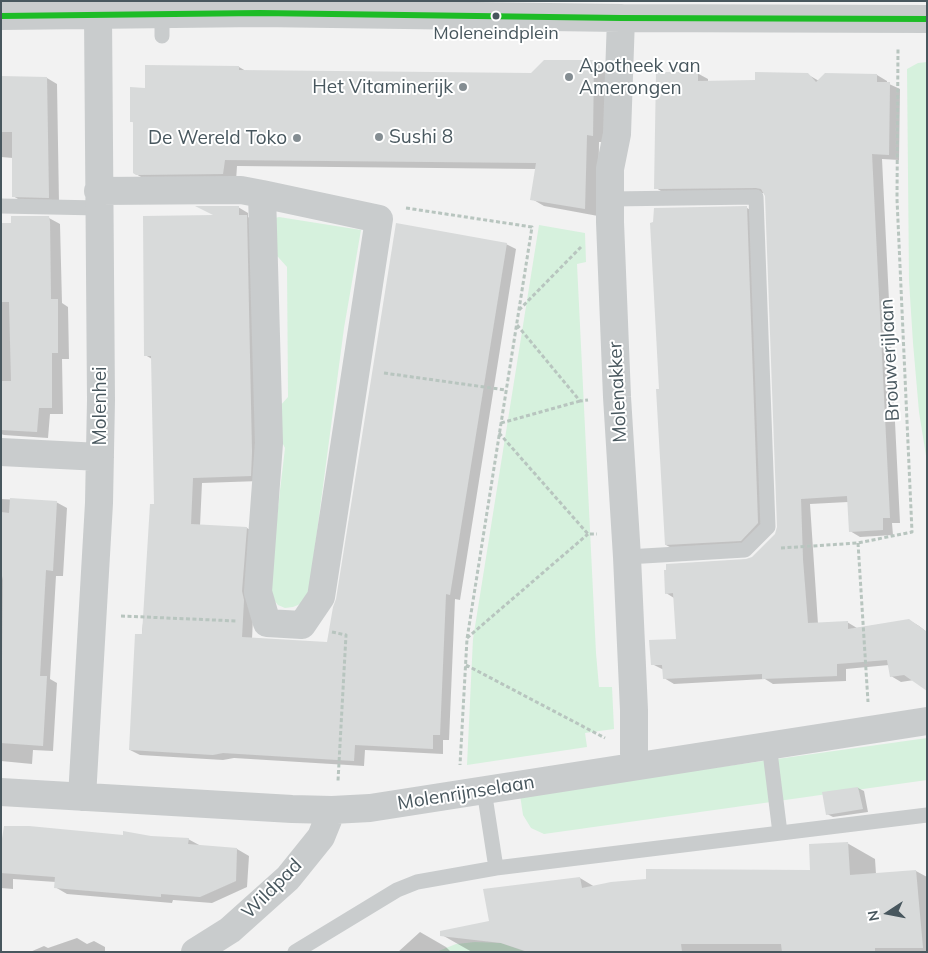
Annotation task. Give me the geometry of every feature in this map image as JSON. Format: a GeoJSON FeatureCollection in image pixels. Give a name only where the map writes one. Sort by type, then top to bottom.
{"type":"FeatureCollection","features":[{"type":"Feature","properties":{"kind":"street"},"geometry":{"type":"LineString","coordinates":[[1,16],[98,15],[162,17],[358,8],[557,9],[621,18],[927,19]]}},
{"type":"Feature","properties":{"kind":"street","name":"Molenhei"},"geometry":{"type":"LineString","coordinates":[[82,797],[100,457],[98,15]]}},
{"type":"Feature","properties":{"kind":"street","name":"Molenakker"},"geometry":{"type":"LineString","coordinates":[[621,18],[617,134],[610,168],[610,211],[635,759]]}},
{"type":"Feature","properties":{"kind":"street"},"geometry":{"type":"LineString","coordinates":[[99,199],[241,190],[262,194],[379,220],[321,597],[302,625],[266,623],[258,592],[269,443],[262,194]]}},
{"type":"Feature","properties":{"kind":"street"},"geometry":{"type":"LineString","coordinates":[[1,452],[100,457]]}},
{"type":"Feature","properties":{"kind":"street","name":"Molenrijnselaan"},"geometry":{"type":"LineString","coordinates":[[1,792],[332,810],[370,808],[472,793],[635,759],[769,744],[927,721]]}},
{"type":"Feature","properties":{"kind":"street","name":"Wildpad"},"geometry":{"type":"LineString","coordinates":[[194,952],[230,930],[288,878],[320,837],[332,810]]}},
{"type":"Feature","properties":{"kind":"lane"},"geometry":{"type":"LineString","coordinates":[[610,211],[756,197],[768,528],[745,550],[626,544]]}},
{"type":"Feature","properties":{"kind":"lane"},"geometry":{"type":"LineString","coordinates":[[1,206],[99,199]]}},
{"type":"Feature","properties":{"kind":"lane"},"geometry":{"type":"LineString","coordinates":[[769,744],[780,833]]}},
{"type":"Feature","properties":{"kind":"lane"},"geometry":{"type":"LineString","coordinates":[[472,793],[496,868]]}},
{"type":"Feature","properties":{"kind":"lane"},"geometry":{"type":"LineString","coordinates":[[295,952],[397,890],[417,882],[496,868],[927,815]]}},
{"type":"Feature","properties":{"kind":"path","name":"Brouwerijlaan"},"geometry":{"type":"LineString","coordinates":[[745,550],[858,543],[912,532],[897,199],[899,19]]}},
{"type":"Feature","properties":{"kind":"path"},"geometry":{"type":"LineString","coordinates":[[379,220],[390,206],[532,227],[467,639],[466,665],[472,793]]}},
{"type":"Feature","properties":{"kind":"path"},"geometry":{"type":"LineString","coordinates":[[519,311],[585,244],[610,211]]}},
{"type":"Feature","properties":{"kind":"path"},"geometry":{"type":"LineString","coordinates":[[517,324],[580,401]]}},
{"type":"Feature","properties":{"kind":"path"},"geometry":{"type":"LineString","coordinates":[[357,369],[506,390]]}},
{"type":"Feature","properties":{"kind":"path"},"geometry":{"type":"LineString","coordinates":[[500,423],[580,401],[618,397]]}},
{"type":"Feature","properties":{"kind":"path"},"geometry":{"type":"LineString","coordinates":[[499,433],[588,534],[626,544]]}},
{"type":"Feature","properties":{"kind":"path"},"geometry":{"type":"LineString","coordinates":[[467,639],[588,534]]}},
{"type":"Feature","properties":{"kind":"path"},"geometry":{"type":"LineString","coordinates":[[858,543],[870,729]]}},
{"type":"Feature","properties":{"kind":"path"},"geometry":{"type":"LineString","coordinates":[[92,614],[266,623]]}},
{"type":"Feature","properties":{"kind":"path"},"geometry":{"type":"LineString","coordinates":[[302,625],[346,635],[337,784],[332,810]]}},
{"type":"Feature","properties":{"kind":"path"},"geometry":{"type":"LineString","coordinates":[[466,665],[635,759]]}},
{"type":"Feature","properties":{"kind":"green space"},"geometry":{"type":"Polygon","coordinates":[[[927,62],[927,462],[919,412],[909,281],[907,69],[918,63],[927,62]]]}},
{"type":"Feature","properties":{"kind":"green space"},"geometry":{"type":"Polygon","coordinates":[[[279,217],[361,230],[344,328],[309,592],[305,600],[298,605],[285,608],[278,605],[273,599],[269,584],[285,448],[280,438],[279,407],[288,397],[287,267],[271,249],[275,218],[279,217]]]}},
{"type":"Feature","properties":{"kind":"green space"},"geometry":{"type":"Polygon","coordinates":[[[539,225],[585,233],[586,262],[577,264],[596,653],[599,687],[612,687],[614,729],[585,733],[587,747],[467,765],[473,639],[539,225]]]}},
{"type":"Feature","properties":{"kind":"green space"},"geometry":{"type":"Polygon","coordinates":[[[927,738],[927,780],[544,834],[531,828],[523,815],[520,795],[927,738]]]}},
{"type":"Feature","properties":{"kind":"green space"},"geometry":{"type":"Polygon","coordinates":[[[475,942],[501,943],[527,952],[436,952],[456,944],[475,942]]]}},
{"type":"Feature","properties":{"kind":"building"},"geometry":{"type":"Polygon","coordinates":[[[544,60],[594,60],[593,136],[587,135],[585,209],[530,200],[536,163],[225,160],[223,174],[136,175],[133,173],[133,122],[130,122],[130,87],[145,88],[145,65],[239,66],[239,70],[531,73],[544,60]]]}},
{"type":"Feature","properties":{"kind":"building"},"geometry":{"type":"Polygon","coordinates":[[[656,72],[698,72],[698,81],[755,80],[755,72],[808,73],[816,82],[825,73],[877,74],[877,82],[890,82],[889,155],[872,154],[890,518],[883,518],[883,530],[849,532],[847,496],[801,499],[803,560],[808,623],[848,621],[848,629],[909,619],[927,632],[927,691],[904,675],[890,677],[887,660],[837,664],[837,676],[762,679],[762,674],[663,679],[662,665],[651,665],[649,640],[676,639],[673,593],[665,594],[664,570],[666,570],[666,564],[746,559],[752,557],[775,534],[777,527],[765,196],[761,189],[756,188],[654,189],[656,72]]]}},
{"type":"Feature","properties":{"kind":"building"},"geometry":{"type":"Polygon","coordinates":[[[1,76],[47,77],[49,198],[12,197],[12,132],[1,132],[1,76]]]}},
{"type":"Feature","properties":{"kind":"building"},"geometry":{"type":"Polygon","coordinates":[[[195,206],[239,206],[239,215],[247,215],[251,476],[193,478],[191,524],[247,527],[242,591],[244,600],[242,637],[327,642],[336,599],[396,223],[507,243],[450,595],[446,594],[440,735],[433,735],[433,749],[355,745],[354,761],[223,753],[213,755],[129,750],[135,634],[142,634],[150,504],[154,504],[151,356],[144,356],[143,216],[213,215],[195,206]]]}},
{"type":"Feature","properties":{"kind":"building"},"geometry":{"type":"Polygon","coordinates":[[[747,206],[758,523],[741,541],[665,545],[656,389],[659,389],[650,223],[653,222],[654,208],[747,206]]]}},
{"type":"Feature","properties":{"kind":"building"},"geometry":{"type":"Polygon","coordinates":[[[11,216],[49,216],[50,222],[51,299],[58,299],[58,353],[52,353],[52,408],[39,408],[37,432],[1,430],[1,381],[11,381],[9,302],[1,302],[1,223],[11,223],[11,216]]]}},
{"type":"Feature","properties":{"kind":"building"},"geometry":{"type":"Polygon","coordinates":[[[10,498],[57,501],[53,571],[46,570],[40,676],[47,676],[43,746],[1,743],[3,580],[1,572],[1,512],[9,513],[10,498]]]}},
{"type":"Feature","properties":{"kind":"building"},"geometry":{"type":"Polygon","coordinates":[[[858,787],[863,809],[826,815],[822,792],[858,787]]]}},
{"type":"Feature","properties":{"kind":"building"},"geometry":{"type":"Polygon","coordinates":[[[4,826],[29,826],[123,835],[123,831],[151,836],[189,838],[188,844],[237,848],[236,881],[200,897],[161,894],[161,897],[54,888],[55,877],[1,873],[1,845],[4,826]]]}},
{"type":"Feature","properties":{"kind":"building"},"geometry":{"type":"Polygon","coordinates":[[[848,842],[850,875],[916,870],[923,948],[875,948],[875,952],[782,952],[781,944],[681,944],[682,952],[528,952],[501,943],[440,936],[440,931],[489,921],[483,889],[580,877],[582,888],[611,882],[646,879],[646,869],[810,870],[809,844],[848,842]]]}},
{"type":"Feature","properties":{"kind":"transit line"},"geometry":{"type":"LineString","coordinates":[[1,16],[260,13],[621,18],[927,19]]}},
{"type":"Feature","properties":{"kind":"place","name":"Moleneindplein"},"geometry":{"type":"Point","coordinates":[496,16]}},
{"type":"Feature","properties":{"kind":"place","name":"Apotheek van Amerongen"},"geometry":{"type":"Point","coordinates":[569,77]}},
{"type":"Feature","properties":{"kind":"place","name":"Het Vitaminerijk"},"geometry":{"type":"Point","coordinates":[463,87]}},
{"type":"Feature","properties":{"kind":"place","name":"Sushi 8"},"geometry":{"type":"Point","coordinates":[379,137]}},
{"type":"Feature","properties":{"kind":"place","name":"De Wereld Toko"},"geometry":{"type":"Point","coordinates":[297,138]}}]}
